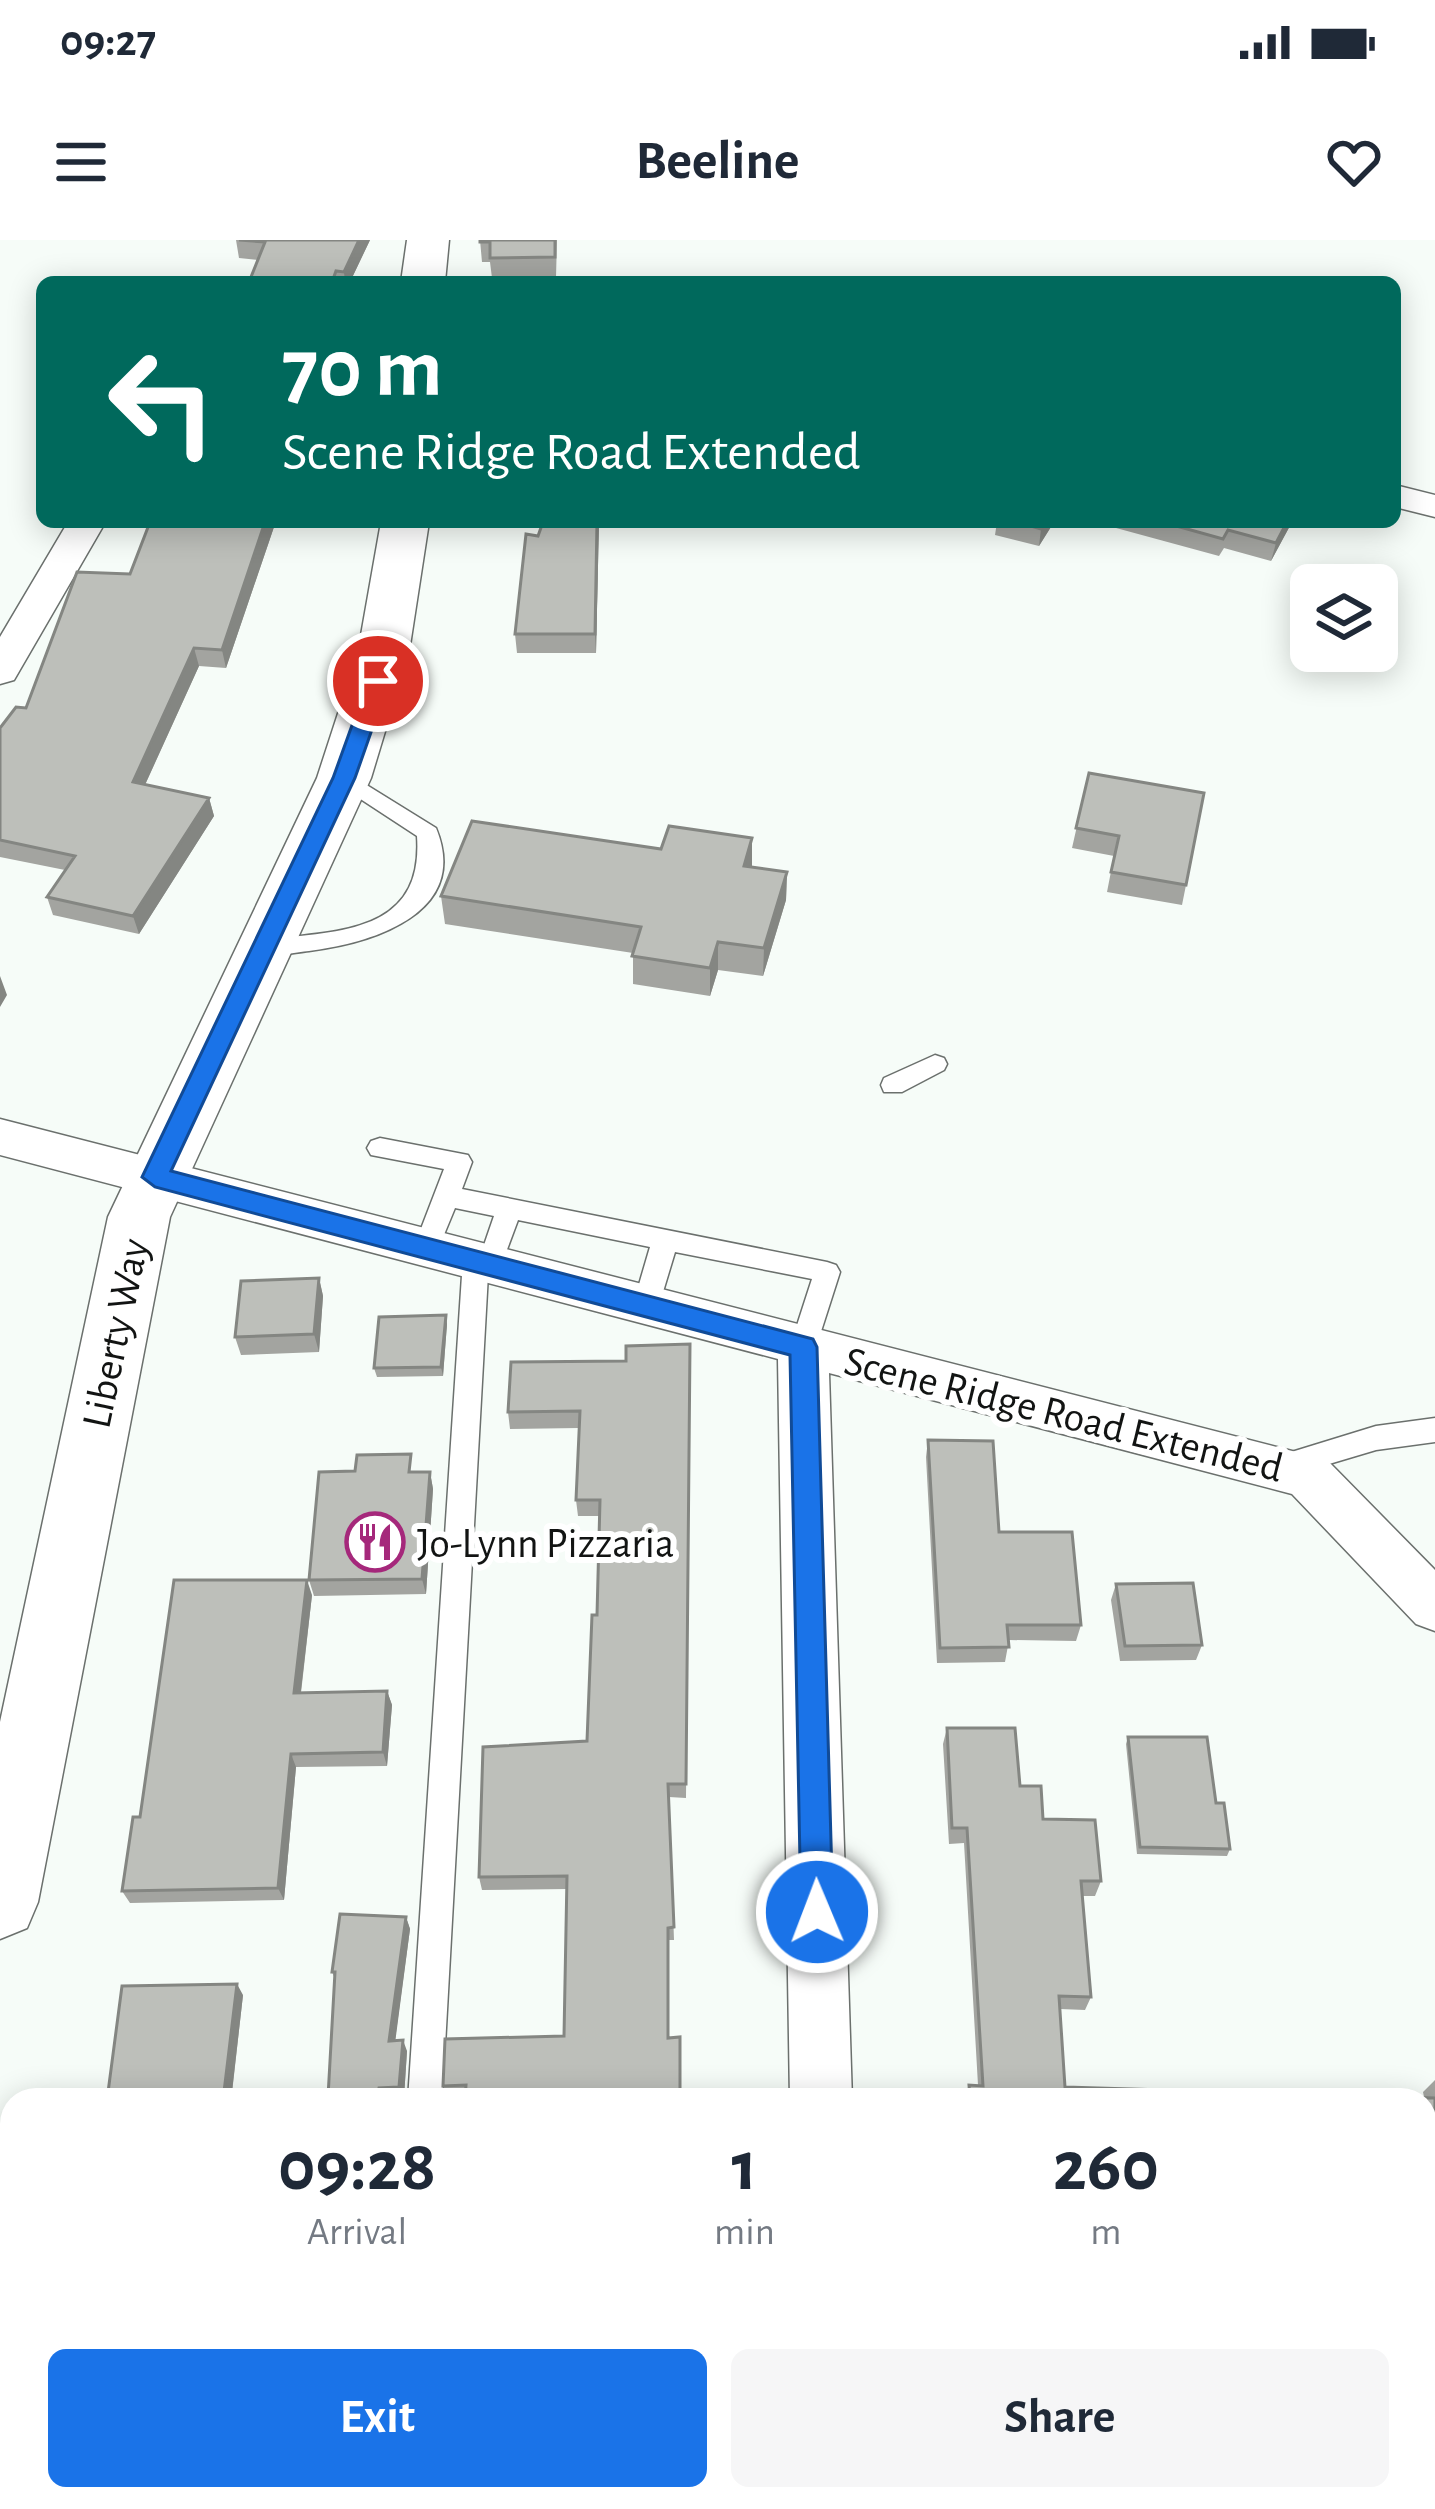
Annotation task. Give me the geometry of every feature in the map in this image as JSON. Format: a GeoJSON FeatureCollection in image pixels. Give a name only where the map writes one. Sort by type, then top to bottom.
{"type":"FeatureCollection","features":[{"type":"Feature","properties":{"kind":"street"},"geometry":{"type":"LineString","coordinates":[[424,276],[428,240]]}},
{"type":"Feature","properties":{"kind":"street"},"geometry":{"type":"LineString","coordinates":[[1401,498],[1435,506]]}},
{"type":"Feature","properties":{"kind":"street"},"geometry":{"type":"LineString","coordinates":[[0,670],[83,528]]}},
{"type":"Feature","properties":{"kind":"street","name":"Liberty Way"},"geometry":{"type":"LineString","coordinates":[[0,1898],[14,1756],[134,1239],[155,1177],[344,778],[371,710],[386,653],[404,528]]}},
{"type":"Feature","properties":{"kind":"street","name":"Scene Ridge Road Extended"},"geometry":{"type":"LineString","coordinates":[[0,1137],[1308,1475],[1435,1607]]}},
{"type":"Feature","properties":{"kind":"street"},"geometry":{"type":"LineString","coordinates":[[803,1347],[821,2088]]}},
{"type":"Feature","properties":{"kind":"lane"},"geometry":{"type":"LineString","coordinates":[[261,948],[384,927],[421,901],[435,866],[428,833],[344,778]]}},
{"type":"Feature","properties":{"kind":"lane"},"geometry":{"type":"LineString","coordinates":[[893,1085],[935,1064]]}},
{"type":"Feature","properties":{"kind":"lane"},"geometry":{"type":"LineString","coordinates":[[380,1148],[459,1162],[427,1247]]}},
{"type":"Feature","properties":{"kind":"lane"},"geometry":{"type":"LineString","coordinates":[[447,1196],[827,1272],[803,1347]]}},
{"type":"Feature","properties":{"kind":"lane"},"geometry":{"type":"LineString","coordinates":[[426,2088],[483,1262],[510,1208]]}},
{"type":"Feature","properties":{"kind":"lane"},"geometry":{"type":"LineString","coordinates":[[646,1305],[665,1240]]}},
{"type":"Feature","properties":{"kind":"lane"},"geometry":{"type":"LineString","coordinates":[[1278,1468],[1376,1438],[1435,1430]]}},
{"type":"Feature","properties":{"kind":"building"},"geometry":{"type":"Polygon","coordinates":[[[239,240],[359,240],[344,272],[336,271],[334,276],[251,276],[265,242],[239,240]]]}},
{"type":"Feature","properties":{"kind":"building"},"geometry":{"type":"Polygon","coordinates":[[[480,240],[555,240],[555,257],[490,258],[490,242],[480,240]]]}},
{"type":"Feature","properties":{"kind":"building"},"geometry":{"type":"Polygon","coordinates":[[[148,528],[263,528],[222,650],[194,648],[133,782],[209,798],[133,916],[47,897],[75,856],[0,840],[0,728],[16,707],[26,708],[77,572],[130,574],[148,528]]]}},
{"type":"Feature","properties":{"kind":"building"},"geometry":{"type":"Polygon","coordinates":[[[541,528],[597,528],[595,634],[515,634],[526,534],[538,536],[541,528]]]}},
{"type":"Feature","properties":{"kind":"building"},"geometry":{"type":"Polygon","coordinates":[[[1184,528],[1284,528],[1276,543],[1228,530],[1223,539],[1184,528]]]}},
{"type":"Feature","properties":{"kind":"building"},"geometry":{"type":"Polygon","coordinates":[[[1089,773],[1204,793],[1186,885],[1111,872],[1119,836],[1076,828],[1089,773]]]}},
{"type":"Feature","properties":{"kind":"building"},"geometry":{"type":"Polygon","coordinates":[[[472,821],[661,849],[669,826],[752,838],[744,866],[787,872],[764,948],[718,942],[710,968],[632,956],[641,927],[441,896],[472,821]]]}},
{"type":"Feature","properties":{"kind":"building"},"geometry":{"type":"Polygon","coordinates":[[[319,1278],[314,1334],[235,1337],[241,1281],[319,1278]]]}},
{"type":"Feature","properties":{"kind":"building"},"geometry":{"type":"Polygon","coordinates":[[[446,1315],[441,1367],[374,1368],[379,1317],[446,1315]]]}},
{"type":"Feature","properties":{"kind":"building"},"geometry":{"type":"Polygon","coordinates":[[[690,1344],[686,1784],[668,1784],[674,1927],[668,1928],[668,2038],[680,2037],[680,2088],[443,2086],[445,2039],[564,2036],[567,1876],[479,1877],[483,1747],[587,1741],[600,1500],[576,1500],[580,1411],[508,1412],[511,1362],[626,1361],[626,1346],[690,1344]]]}},
{"type":"Feature","properties":{"kind":"building"},"geometry":{"type":"Polygon","coordinates":[[[928,1440],[993,1441],[999,1532],[1072,1532],[1081,1625],[1007,1625],[1009,1647],[940,1648],[928,1440]]]}},
{"type":"Feature","properties":{"kind":"building","name":"Jo-Lynn Pizzaria"},"geometry":{"type":"Polygon","coordinates":[[[411,1454],[409,1472],[430,1472],[422,1579],[309,1580],[319,1472],[355,1471],[357,1455],[411,1454]]]}},
{"type":"Feature","properties":{"kind":"building"},"geometry":{"type":"Polygon","coordinates":[[[174,1580],[307,1580],[294,1693],[387,1691],[383,1752],[291,1754],[278,1888],[122,1891],[133,1817],[140,1817],[174,1580]]]}},
{"type":"Feature","properties":{"kind":"building"},"geometry":{"type":"Polygon","coordinates":[[[1193,1583],[1202,1645],[1125,1646],[1116,1584],[1193,1583]]]}},
{"type":"Feature","properties":{"kind":"building"},"geometry":{"type":"Polygon","coordinates":[[[947,1728],[1015,1728],[1020,1786],[1041,1786],[1043,1819],[1095,1820],[1101,1881],[1081,1881],[1091,1997],[1059,1996],[1065,2087],[1099,2088],[969,2088],[983,2086],[967,1828],[952,1828],[947,1728]]]}},
{"type":"Feature","properties":{"kind":"building"},"geometry":{"type":"Polygon","coordinates":[[[1128,1737],[1207,1737],[1216,1803],[1224,1803],[1230,1849],[1140,1847],[1128,1737]]]}},
{"type":"Feature","properties":{"kind":"building"},"geometry":{"type":"Polygon","coordinates":[[[340,1914],[406,1917],[389,2041],[403,2040],[399,2087],[329,2088],[332,1972],[340,1914]]]}},
{"type":"Feature","properties":{"kind":"building"},"geometry":{"type":"Polygon","coordinates":[[[237,1984],[224,2088],[109,2088],[122,1986],[237,1984]]]}},
{"type":"Feature","properties":{"kind":"place","name":"Jo-Lynn Pizzaria"},"geometry":{"type":"Point","coordinates":[375,1542]}},
{"type":"Feature","properties":{"kind":"route"},"geometry":{"type":"LineString","coordinates":[[378,681],[344,778],[155,1177],[803,1347],[817,1912]]}}]}
